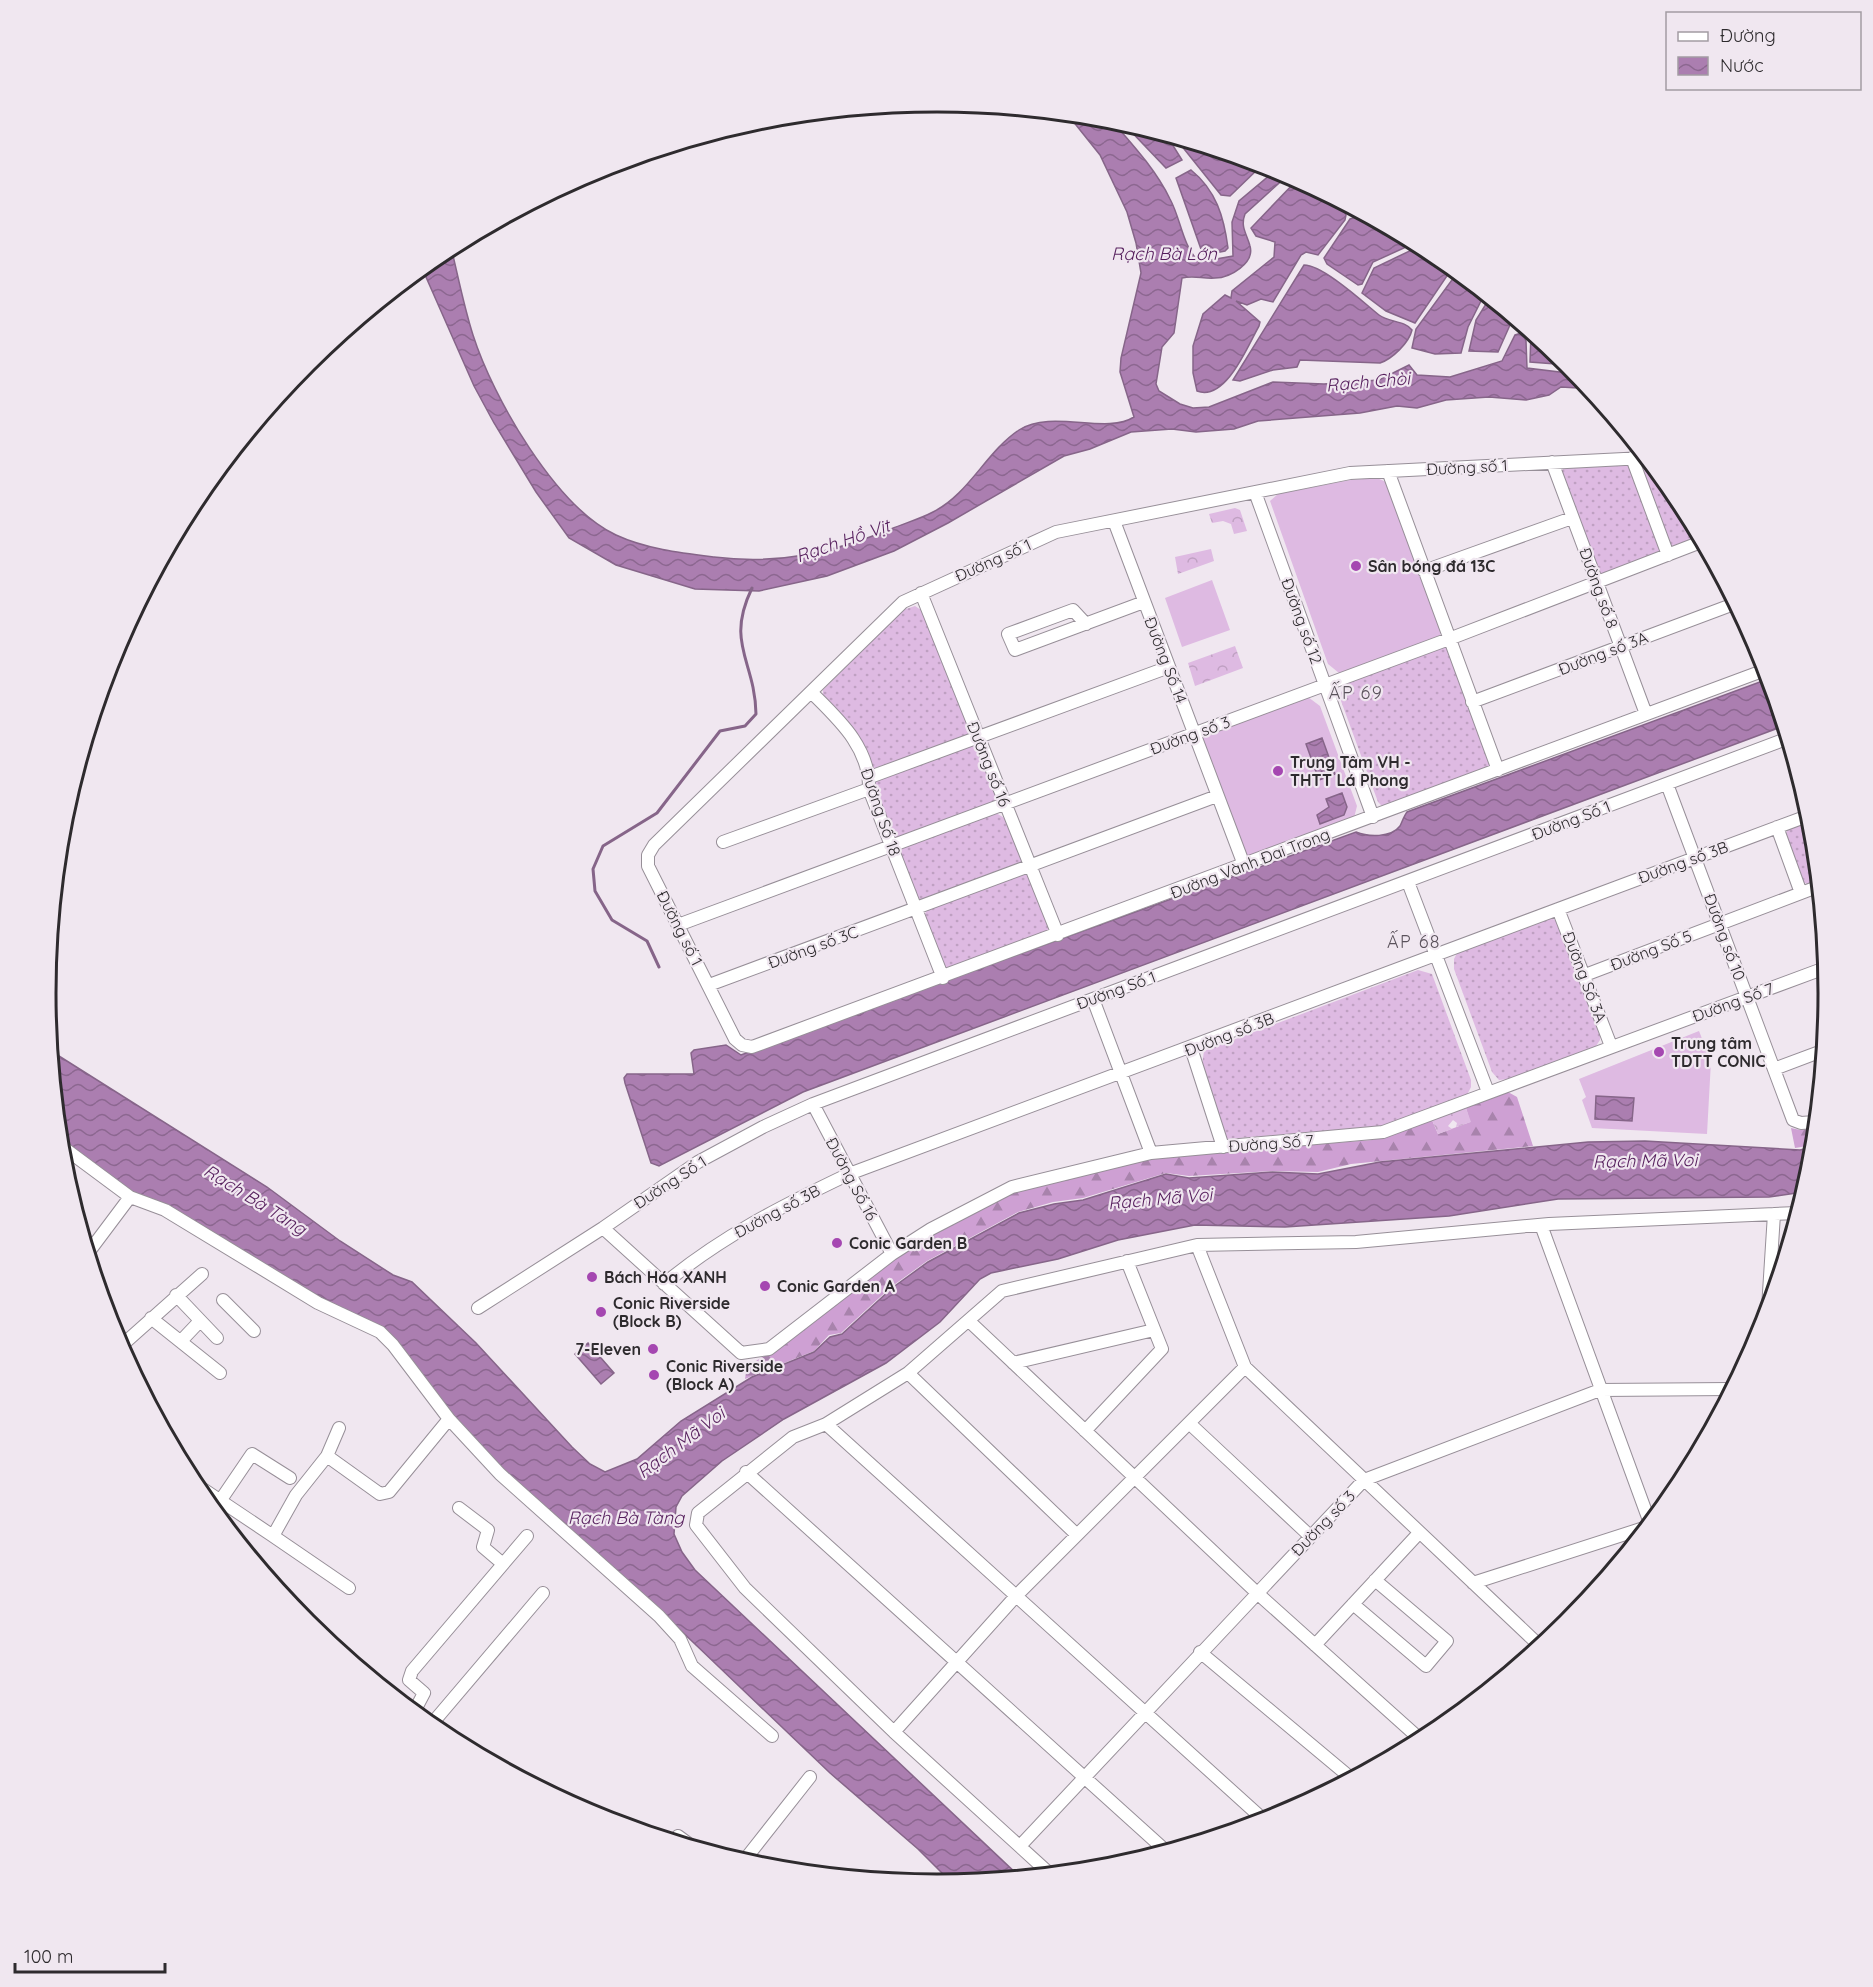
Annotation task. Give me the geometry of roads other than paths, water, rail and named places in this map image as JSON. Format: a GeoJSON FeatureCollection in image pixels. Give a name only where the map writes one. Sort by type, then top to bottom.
{"type":"FeatureCollection","features":[{"type":"Feature","properties":{"kind":"street","name":"Đường số 1"},"geometry":{"type":"LineString","coordinates":[[735,1039],[648,866],[648,855],[654,845],[903,602],[1056,532],[1350,472],[1636,458]]}},
{"type":"Feature","properties":{"kind":"street","name":"Đường số 8"},"geometry":{"type":"LineString","coordinates":[[1552,462],[1646,714]]}},
{"type":"Feature","properties":{"kind":"street"},"geometry":{"type":"LineString","coordinates":[[1640,463],[1668,555]]}},
{"type":"Feature","properties":{"kind":"street"},"geometry":{"type":"LineString","coordinates":[[1388,471],[1498,770]]}},
{"type":"Feature","properties":{"kind":"street","name":"Đường số 12"},"geometry":{"type":"LineString","coordinates":[[1255,492],[1373,817]]}},
{"type":"Feature","properties":{"kind":"street"},"geometry":{"type":"LineString","coordinates":[[1424,571],[1572,518]]}},
{"type":"Feature","properties":{"kind":"street","name":"Đường Số 14"},"geometry":{"type":"LineString","coordinates":[[1114,521],[1244,865]]}},
{"type":"Feature","properties":{"kind":"street","name":"Đường số 3"},"geometry":{"type":"LineString","coordinates":[[678,925],[1449,639],[1694,545]]}},
{"type":"Feature","properties":{"kind":"street","name":"Đường số 16"},"geometry":{"type":"LineString","coordinates":[[921,593],[1058,935]]}},
{"type":"Feature","properties":{"kind":"street"},"geometry":{"type":"LineString","coordinates":[[1086,624],[1073,610],[1008,634],[1015,650],[1086,624],[1144,602]]}},
{"type":"Feature","properties":{"kind":"street","name":"Đường số 3A"},"geometry":{"type":"LineString","coordinates":[[1472,702],[1728,606]]}},
{"type":"Feature","properties":{"kind":"street"},"geometry":{"type":"LineString","coordinates":[[723,842],[870,783],[978,736],[1169,667]]}},
{"type":"Feature","properties":{"kind":"street","name":"Đường Vành Đai Trong"},"geometry":{"type":"LineString","coordinates":[[735,1039],[742,1045],[752,1047],[943,978],[1757,673]]}},
{"type":"Feature","properties":{"kind":"street","name":"Đường Số 18"},"geometry":{"type":"LineString","coordinates":[[811,692],[853,735],[892,846],[943,978]]}},
{"type":"Feature","properties":{"kind":"street","name":"Đường Số 1"},"geometry":{"type":"LineString","coordinates":[[478,1308],[603,1228],[698,1162],[763,1127],[813,1104],[1780,741]]}},
{"type":"Feature","properties":{"kind":"street","name":"Đường số 10"},"geometry":{"type":"LineString","coordinates":[[1667,784],[1796,1123],[1808,1122]]}},
{"type":"Feature","properties":{"kind":"street"},"geometry":{"type":"LineString","coordinates":[[916,909],[1217,796]]}},
{"type":"Feature","properties":{"kind":"street","name":"Đường số 3B"},"geometry":{"type":"LineString","coordinates":[[664,1284],[696,1258],[765,1214],[849,1174],[1122,1074],[1800,819]]}},
{"type":"Feature","properties":{"kind":"street"},"geometry":{"type":"LineString","coordinates":[[1777,827],[1801,893]]}},
{"type":"Feature","properties":{"kind":"street"},"geometry":{"type":"LineString","coordinates":[[1408,882],[1488,1092]]}},
{"type":"Feature","properties":{"kind":"street","name":"Đường Số 5"},"geometry":{"type":"LineString","coordinates":[[1585,975],[1811,889]]}},
{"type":"Feature","properties":{"kind":"street","name":"Đường số 3C"},"geometry":{"type":"LineString","coordinates":[[709,985],[916,909]]}},
{"type":"Feature","properties":{"kind":"street","name":"Đường Số 3A"},"geometry":{"type":"LineString","coordinates":[[1558,909],[1611,1046]]}},
{"type":"Feature","properties":{"kind":"street","name":"Đường Số 7"},"geometry":{"type":"LineString","coordinates":[[664,1284],[741,1353],[769,1349],[892,1254],[931,1229],[1012,1187],[1150,1152],[1383,1132],[1817,971]]}},
{"type":"Feature","properties":{"kind":"street"},"geometry":{"type":"LineString","coordinates":[[1092,999],[1150,1152]]}},
{"type":"Feature","properties":{"kind":"street"},"geometry":{"type":"LineString","coordinates":[[1191,1048],[1223,1147]]}},
{"type":"Feature","properties":{"kind":"street"},"geometry":{"type":"LineString","coordinates":[[1774,1069],[1816,1053]]}},
{"type":"Feature","properties":{"kind":"street","name":"Đường Số 16"},"geometry":{"type":"LineString","coordinates":[[813,1104],[892,1254]]}},
{"type":"Feature","properties":{"kind":"street"},"geometry":{"type":"LineString","coordinates":[[70,1151],[130,1197],[165,1209],[318,1303],[380,1332],[393,1345],[449,1419],[500,1474],[659,1616],[680,1639],[692,1666],[772,1736]]}},
{"type":"Feature","properties":{"kind":"street"},"geometry":{"type":"LineString","coordinates":[[93,1246],[130,1197]]}},
{"type":"Feature","properties":{"kind":"street"},"geometry":{"type":"LineString","coordinates":[[1043,1868],[894,1732],[745,1588],[696,1525],[698,1513],[746,1472],[794,1437],[826,1424],[908,1374],[970,1322],[1002,1291],[1197,1245],[1356,1242],[1541,1225],[1789,1213]]}},
{"type":"Feature","properties":{"kind":"street"},"geometry":{"type":"LineString","coordinates":[[1770,1280],[1774,1214]]}},
{"type":"Feature","properties":{"kind":"street"},"geometry":{"type":"LineString","coordinates":[[1541,1225],[1647,1514]]}},
{"type":"Feature","properties":{"kind":"street"},"geometry":{"type":"LineString","coordinates":[[603,1228],[664,1284]]}},
{"type":"Feature","properties":{"kind":"street"},"geometry":{"type":"LineString","coordinates":[[1197,1245],[1245,1367],[1534,1640]]}},
{"type":"Feature","properties":{"kind":"street"},"geometry":{"type":"LineString","coordinates":[[1086,1431],[1162,1349],[1127,1261]]}},
{"type":"Feature","properties":{"kind":"street"},"geometry":{"type":"LineString","coordinates":[[127,1340],[202,1274]]}},
{"type":"Feature","properties":{"kind":"street"},"geometry":{"type":"LineString","coordinates":[[176,1295],[217,1338]]}},
{"type":"Feature","properties":{"kind":"street"},"geometry":{"type":"LineString","coordinates":[[223,1300],[254,1331]]}},
{"type":"Feature","properties":{"kind":"street"},"geometry":{"type":"LineString","coordinates":[[151,1318],[220,1373]]}},
{"type":"Feature","properties":{"kind":"street"},"geometry":{"type":"LineString","coordinates":[[181,1341],[200,1321]]}},
{"type":"Feature","properties":{"kind":"street"},"geometry":{"type":"LineString","coordinates":[[970,1322],[1256,1592],[1414,1733]]}},
{"type":"Feature","properties":{"kind":"street"},"geometry":{"type":"LineString","coordinates":[[1013,1363],[1154,1330]]}},
{"type":"Feature","properties":{"kind":"street"},"geometry":{"type":"LineString","coordinates":[[894,1732],[1016,1596],[1245,1367]]}},
{"type":"Feature","properties":{"kind":"street"},"geometry":{"type":"LineString","coordinates":[[908,1374],[1077,1535]]}},
{"type":"Feature","properties":{"kind":"street","name":"Đường số 3"},"geometry":{"type":"LineString","coordinates":[[1020,1846],[1084,1780],[1256,1592],[1364,1480],[1600,1390],[1724,1389]]}},
{"type":"Feature","properties":{"kind":"street"},"geometry":{"type":"LineString","coordinates":[[327,1456],[380,1494],[389,1492],[449,1419]]}},
{"type":"Feature","properties":{"kind":"street"},"geometry":{"type":"LineString","coordinates":[[1189,1423],[1310,1536]]}},
{"type":"Feature","properties":{"kind":"street"},"geometry":{"type":"LineString","coordinates":[[826,1424],[1257,1814]]}},
{"type":"Feature","properties":{"kind":"street"},"geometry":{"type":"LineString","coordinates":[[273,1536],[296,1496],[327,1456],[339,1428]]}},
{"type":"Feature","properties":{"kind":"street"},"geometry":{"type":"LineString","coordinates":[[220,1501],[252,1454],[290,1478]]}},
{"type":"Feature","properties":{"kind":"street"},"geometry":{"type":"LineString","coordinates":[[746,1472],[1084,1780],[1159,1845]]}},
{"type":"Feature","properties":{"kind":"street"},"geometry":{"type":"LineString","coordinates":[[214,1497],[349,1588]]}},
{"type":"Feature","properties":{"kind":"street"},"geometry":{"type":"LineString","coordinates":[[459,1508],[488,1530],[483,1547],[503,1564]]}},
{"type":"Feature","properties":{"kind":"street"},"geometry":{"type":"LineString","coordinates":[[1473,1583],[1634,1531]]}},
{"type":"Feature","properties":{"kind":"street"},"geometry":{"type":"LineString","coordinates":[[1315,1645],[1419,1533]]}},
{"type":"Feature","properties":{"kind":"street"},"geometry":{"type":"LineString","coordinates":[[418,1705],[424,1694],[409,1680],[412,1671],[527,1536]]}},
{"type":"Feature","properties":{"kind":"street"},"geometry":{"type":"LineString","coordinates":[[1353,1604],[1426,1666],[1447,1641],[1375,1580]]}},
{"type":"Feature","properties":{"kind":"street"},"geometry":{"type":"LineString","coordinates":[[437,1719],[487,1662],[543,1593]]}},
{"type":"Feature","properties":{"kind":"street"},"geometry":{"type":"LineString","coordinates":[[1200,1652],[1345,1773]]}},
{"type":"Feature","properties":{"kind":"street"},"geometry":{"type":"LineString","coordinates":[[749,1854],[810,1777]]}},
{"type":"Feature","properties":{"kind":"water","name":"Rạch Bà Lớn"},"geometry":{"type":"Polygon","coordinates":[[[1075,124],[1122,132],[1144,158],[1164,188],[1174,207],[1185,240],[1199,262],[1233,256],[1232,222],[1239,201],[1267,177],[1280,183],[1245,214],[1244,227],[1251,252],[1245,264],[1221,277],[1182,278],[1174,333],[1162,347],[1156,384],[1159,391],[1180,404],[1193,408],[1209,407],[1273,382],[1324,384],[1379,380],[1409,365],[1417,375],[1450,377],[1502,361],[1515,335],[1520,334],[1526,341],[1527,368],[1560,372],[1575,388],[1561,387],[1549,395],[1526,400],[1489,397],[1446,400],[1417,408],[1397,406],[1360,413],[1258,421],[1234,429],[1196,432],[1172,429],[1131,432],[1090,449],[1064,456],[948,523],[894,551],[827,576],[759,591],[695,589],[616,565],[569,538],[536,492],[494,423],[474,386],[426,276],[453,257],[473,335],[495,389],[529,448],[571,501],[593,521],[627,540],[664,550],[738,559],[804,555],[847,545],[933,512],[957,495],[1007,439],[1032,424],[1063,421],[1109,424],[1134,417],[1120,372],[1121,358],[1141,273],[1136,243],[1127,212],[1100,155],[1075,124]]]}},
{"type":"Feature","properties":{"kind":"water"},"geometry":{"type":"Polygon","coordinates":[[[1135,136],[1173,145],[1182,160],[1166,168],[1135,136]]]}},
{"type":"Feature","properties":{"kind":"water"},"geometry":{"type":"Polygon","coordinates":[[[1184,148],[1254,172],[1230,196],[1221,195],[1184,148]]]}},
{"type":"Feature","properties":{"kind":"water"},"geometry":{"type":"Polygon","coordinates":[[[1191,170],[1213,195],[1226,237],[1228,248],[1225,251],[1205,255],[1202,252],[1176,178],[1191,170]]]}},
{"type":"Feature","properties":{"kind":"water"},"geometry":{"type":"Polygon","coordinates":[[[1290,187],[1326,203],[1346,215],[1345,220],[1318,255],[1306,252],[1301,255],[1273,302],[1261,299],[1247,305],[1236,301],[1260,322],[1259,326],[1235,370],[1226,380],[1208,392],[1197,391],[1193,373],[1193,346],[1203,314],[1225,295],[1231,298],[1232,291],[1274,257],[1275,242],[1256,236],[1251,228],[1290,187]]]}},
{"type":"Feature","properties":{"kind":"water"},"geometry":{"type":"Polygon","coordinates":[[[1353,218],[1404,248],[1373,262],[1362,284],[1358,285],[1327,264],[1324,258],[1350,219],[1353,218]]]}},
{"type":"Feature","properties":{"kind":"water"},"geometry":{"type":"Polygon","coordinates":[[[1410,251],[1447,276],[1415,323],[1386,311],[1362,293],[1374,268],[1410,251]]]}},
{"type":"Feature","properties":{"kind":"water"},"geometry":{"type":"Polygon","coordinates":[[[1304,265],[1332,277],[1379,315],[1409,327],[1412,330],[1404,345],[1380,363],[1300,360],[1297,367],[1273,370],[1240,381],[1233,380],[1304,265]]]}},
{"type":"Feature","properties":{"kind":"water"},"geometry":{"type":"Polygon","coordinates":[[[1452,280],[1481,301],[1468,327],[1461,353],[1435,354],[1412,348],[1416,329],[1452,280]]]}},
{"type":"Feature","properties":{"kind":"water"},"geometry":{"type":"Polygon","coordinates":[[[1485,305],[1510,325],[1498,352],[1469,351],[1476,320],[1485,305]]]}},
{"type":"Feature","properties":{"kind":"water"},"geometry":{"type":"Polygon","coordinates":[[[1531,344],[1551,364],[1530,362],[1531,344]]]}},
{"type":"Feature","properties":{"kind":"water"},"geometry":{"type":"Polygon","coordinates":[[[1760,682],[1776,729],[803,1092],[659,1166],[651,1163],[625,1083],[624,1078],[627,1074],[694,1074],[691,1053],[694,1050],[726,1045],[741,1055],[1356,832],[1367,835],[1391,833],[1400,826],[1407,812],[1760,682]]]}},
{"type":"Feature","properties":{"kind":"water"},"geometry":{"type":"Polygon","coordinates":[[[1322,738],[1335,774],[1319,780],[1306,744],[1322,738]]]}},
{"type":"Feature","properties":{"kind":"water"},"geometry":{"type":"Polygon","coordinates":[[[1342,793],[1347,807],[1344,815],[1320,824],[1317,815],[1329,807],[1326,799],[1342,793]]]}},
{"type":"Feature","properties":{"kind":"water","name":"Rạch Bà Tàng"},"geometry":{"type":"Polygon","coordinates":[[[57,1055],[267,1187],[340,1241],[393,1275],[412,1282],[476,1343],[572,1447],[590,1464],[605,1472],[637,1459],[681,1421],[752,1377],[814,1352],[830,1337],[842,1334],[892,1288],[928,1262],[1019,1213],[1054,1204],[1083,1200],[1166,1174],[1189,1178],[1272,1172],[1318,1174],[1380,1162],[1588,1142],[1645,1141],[1803,1149],[1794,1193],[1769,1197],[1558,1199],[1449,1216],[1285,1227],[1195,1225],[1118,1240],[1058,1259],[991,1273],[980,1279],[940,1322],[886,1363],[784,1419],[722,1461],[682,1496],[676,1507],[674,1534],[682,1552],[695,1570],[1014,1871],[994,1873],[943,1874],[918,1849],[830,1773],[651,1602],[474,1443],[388,1334],[127,1191],[69,1148],[57,1055]]]}},
{"type":"Feature","properties":{"kind":"water"},"geometry":{"type":"Polygon","coordinates":[[[1596,1096],[1634,1098],[1632,1121],[1595,1119],[1596,1096]]]}},
{"type":"Feature","properties":{"kind":"water"},"geometry":{"type":"Polygon","coordinates":[[[588,1343],[614,1373],[601,1384],[575,1354],[588,1343]]]}},
{"type":"Feature","properties":{"kind":"waterway"},"geometry":{"type":"LineString","coordinates":[[659,967],[647,941],[612,920],[595,891],[593,869],[603,846],[657,813],[720,731],[745,726],[756,714],[751,679],[741,638],[744,607],[752,588]]}},
{"type":"Feature","properties":{"kind":"place","name":"Sân bóng đá 13C"},"geometry":{"type":"Point","coordinates":[1356,566]}},
{"type":"Feature","properties":{"kind":"place","name":"Trung Tâm VH - THTT Lá Phong"},"geometry":{"type":"Point","coordinates":[1278,771]}},
{"type":"Feature","properties":{"kind":"place","name":"Trung tâm TDTT CONIC"},"geometry":{"type":"Point","coordinates":[1659,1052]}},
{"type":"Feature","properties":{"kind":"place","name":"Conic Garden B"},"geometry":{"type":"Point","coordinates":[837,1243]}},
{"type":"Feature","properties":{"kind":"place","name":"Bách Hóa XANH"},"geometry":{"type":"Point","coordinates":[592,1277]}},
{"type":"Feature","properties":{"kind":"place","name":"Conic Garden A"},"geometry":{"type":"Point","coordinates":[765,1286]}},
{"type":"Feature","properties":{"kind":"place","name":"Conic Riverside (Block B)"},"geometry":{"type":"Point","coordinates":[601,1312]}},
{"type":"Feature","properties":{"kind":"place","name":"7-Eleven"},"geometry":{"type":"Point","coordinates":[653,1349]}},
{"type":"Feature","properties":{"kind":"place","name":"Conic Riverside (Block A)"},"geometry":{"type":"Point","coordinates":[654,1375]}},
{"type":"Feature","properties":{"kind":"district","name":"ẤP 69"},"geometry":{"type":"Point","coordinates":[1356,693]}},
{"type":"Feature","properties":{"kind":"district","name":"ẤP 68"},"geometry":{"type":"Point","coordinates":[1414,942]}},
{"type":"Feature","properties":{"kind":"water label","name":"Rạch Chòi"},"geometry":{"type":"Point","coordinates":[1368,382]}},
{"type":"Feature","properties":{"kind":"water label","name":"Rạch Hồ Vịt"},"geometry":{"type":"Point","coordinates":[843,541]}},
{"type":"Feature","properties":{"kind":"water label","name":"Rạch Mã Voi"},"geometry":{"type":"Point","coordinates":[1645,1161]}},
{"type":"Feature","properties":{"kind":"water label","name":"Rạch Mã Voi"},"geometry":{"type":"Point","coordinates":[1160,1199]}},
{"type":"Feature","properties":{"kind":"water label","name":"Rạch Mã Voi"},"geometry":{"type":"Point","coordinates":[681,1443]}}]}
